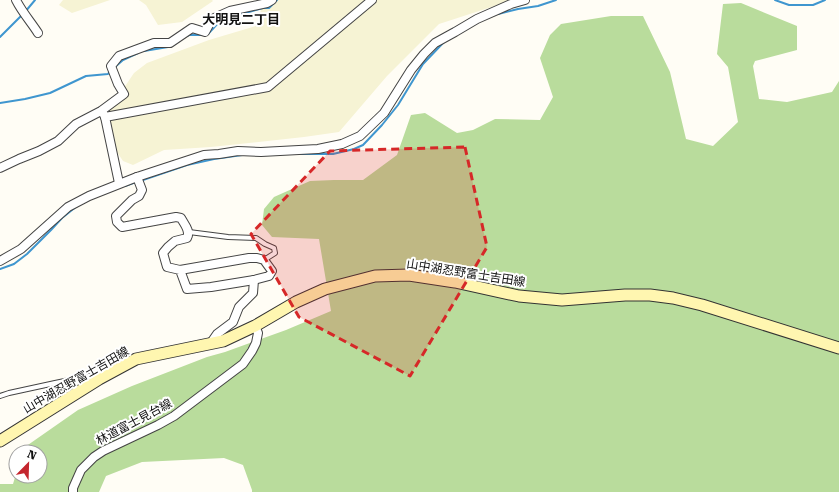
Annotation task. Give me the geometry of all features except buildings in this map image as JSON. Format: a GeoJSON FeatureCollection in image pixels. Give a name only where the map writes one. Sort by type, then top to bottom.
{"type":"FeatureCollection","features":[{"type":"Feature","properties":{"kind":"main road","name":"山中湖忍野富士吉田線"},"geometry":{"type":"LineString","coordinates":[[0,441],[99,379],[136,359],[223,341],[255,326],[296,302],[325,289],[375,276],[409,275],[455,282],[519,296],[562,300],[625,295],[650,295],[673,298],[702,305],[839,348]]}},
{"type":"Feature","properties":{"kind":"street"},"geometry":{"type":"LineString","coordinates":[[16,0],[21,10],[38,33]]}},
{"type":"Feature","properties":{"kind":"street"},"geometry":{"type":"LineString","coordinates":[[103,114],[124,94],[118,84],[111,66],[119,56],[154,43],[170,43],[192,28],[205,32],[212,19],[230,11],[267,3],[272,0]]}},
{"type":"Feature","properties":{"kind":"street"},"geometry":{"type":"LineString","coordinates":[[0,168],[58,141],[76,124],[103,114],[268,87],[372,0]]}},
{"type":"Feature","properties":{"kind":"street"},"geometry":{"type":"LineString","coordinates":[[0,261],[21,249],[68,207],[89,196],[137,177],[204,155],[238,151],[261,152],[318,149],[342,144],[360,136],[384,113],[411,70],[435,43],[477,19],[511,4],[525,0]]}},
{"type":"Feature","properties":{"kind":"street"},"geometry":{"type":"LineString","coordinates":[[103,114],[119,184]]}},
{"type":"Feature","properties":{"kind":"street"},"geometry":{"type":"LineString","coordinates":[[137,177],[142,190],[139,196],[132,200],[116,216],[116,222],[122,227],[176,217],[181,218],[189,232],[189,235],[187,238],[176,241],[163,253],[167,267],[180,270],[249,258],[257,258],[264,260],[272,272],[269,276],[254,280],[211,288],[186,289],[180,270]]}},
{"type":"Feature","properties":{"kind":"street"},"geometry":{"type":"LineString","coordinates":[[210,344],[217,334],[233,322],[239,306],[253,293],[254,280]]}},
{"type":"Feature","properties":{"kind":"street","name":"林道富士見台線"},"geometry":{"type":"LineString","coordinates":[[73,492],[73,488],[81,470],[94,457],[102,451],[174,416],[243,364],[256,343],[258,333],[255,326]]}},
{"type":"Feature","properties":{"kind":"lane"},"geometry":{"type":"LineString","coordinates":[[189,232],[215,236],[256,238],[274,248],[275,253],[264,260]]}},
{"type":"Feature","properties":{"kind":"lane"},"geometry":{"type":"LineString","coordinates":[[0,396],[97,373],[112,372]]}},
{"type":"Feature","properties":{"kind":"highlighted area"},"geometry":{"type":"Polygon","coordinates":[[[465,147],[487,247],[410,376],[299,317],[251,234],[330,151],[465,147]]]}},
{"type":"Feature","properties":{"kind":"shaded area"},"geometry":{"type":"Polygon","coordinates":[[[63,0],[110,0],[72,13],[59,5],[63,0]]]}},
{"type":"Feature","properties":{"kind":"shaded area"},"geometry":{"type":"Polygon","coordinates":[[[139,0],[213,1],[182,22],[158,25],[146,5],[139,0]]]}},
{"type":"Feature","properties":{"kind":"shaded area"},"geometry":{"type":"Polygon","coordinates":[[[262,0],[513,0],[439,24],[387,76],[339,132],[211,147],[164,150],[133,165],[123,161],[117,152],[113,141],[109,110],[134,73],[147,63],[209,40],[259,25],[262,0]]]}},
{"type":"Feature","properties":{"kind":"green space"},"geometry":{"type":"Polygon","coordinates":[[[741,3],[797,26],[797,50],[755,61],[753,66],[759,99],[787,102],[832,92],[839,81],[839,492],[252,492],[243,465],[224,458],[142,462],[106,476],[99,492],[0,492],[0,484],[48,484],[48,444],[29,444],[78,410],[132,386],[207,357],[286,330],[331,311],[319,239],[272,237],[262,225],[264,209],[274,197],[310,181],[363,180],[397,155],[411,115],[425,113],[457,133],[473,130],[495,119],[540,120],[553,97],[540,58],[550,35],[561,24],[611,16],[643,16],[670,72],[686,139],[713,146],[738,122],[728,67],[717,54],[723,4],[741,3]]]}},
{"type":"Feature","properties":{"kind":"waterway"},"geometry":{"type":"LineString","coordinates":[[25,12],[35,0]]}},
{"type":"Feature","properties":{"kind":"waterway"},"geometry":{"type":"LineString","coordinates":[[208,34],[221,20],[263,8],[269,8],[277,0]]}},
{"type":"Feature","properties":{"kind":"waterway"},"geometry":{"type":"LineString","coordinates":[[498,14],[538,6],[556,0]]}},
{"type":"Feature","properties":{"kind":"waterway"},"geometry":{"type":"LineString","coordinates":[[775,0],[789,5],[813,5],[825,0]]}},
{"type":"Feature","properties":{"kind":"waterway"},"geometry":{"type":"LineString","coordinates":[[0,37],[22,15]]}},
{"type":"Feature","properties":{"kind":"waterway"},"geometry":{"type":"LineString","coordinates":[[187,36],[204,35]]}},
{"type":"Feature","properties":{"kind":"waterway"},"geometry":{"type":"LineString","coordinates":[[301,154],[333,154],[354,149],[363,145],[398,105],[423,64],[444,42]]}},
{"type":"Feature","properties":{"kind":"waterway"},"geometry":{"type":"LineString","coordinates":[[144,51],[168,47]]}},
{"type":"Feature","properties":{"kind":"waterway"},"geometry":{"type":"LineString","coordinates":[[115,67],[123,60],[138,53]]}},
{"type":"Feature","properties":{"kind":"waterway"},"geometry":{"type":"LineString","coordinates":[[0,103],[50,93],[86,76],[108,74],[110,71]]}},
{"type":"Feature","properties":{"kind":"waterway"},"geometry":{"type":"LineString","coordinates":[[140,181],[187,165],[242,155]]}},
{"type":"Feature","properties":{"kind":"waterway"},"geometry":{"type":"LineString","coordinates":[[125,186],[136,182]]}},
{"type":"Feature","properties":{"kind":"waterway"},"geometry":{"type":"LineString","coordinates":[[0,269],[14,264],[27,254],[62,218],[77,206]]}},
{"type":"Feature","properties":{"kind":"district","name":"大明見二丁目"},"geometry":{"type":"Point","coordinates":[241,19]}}]}
